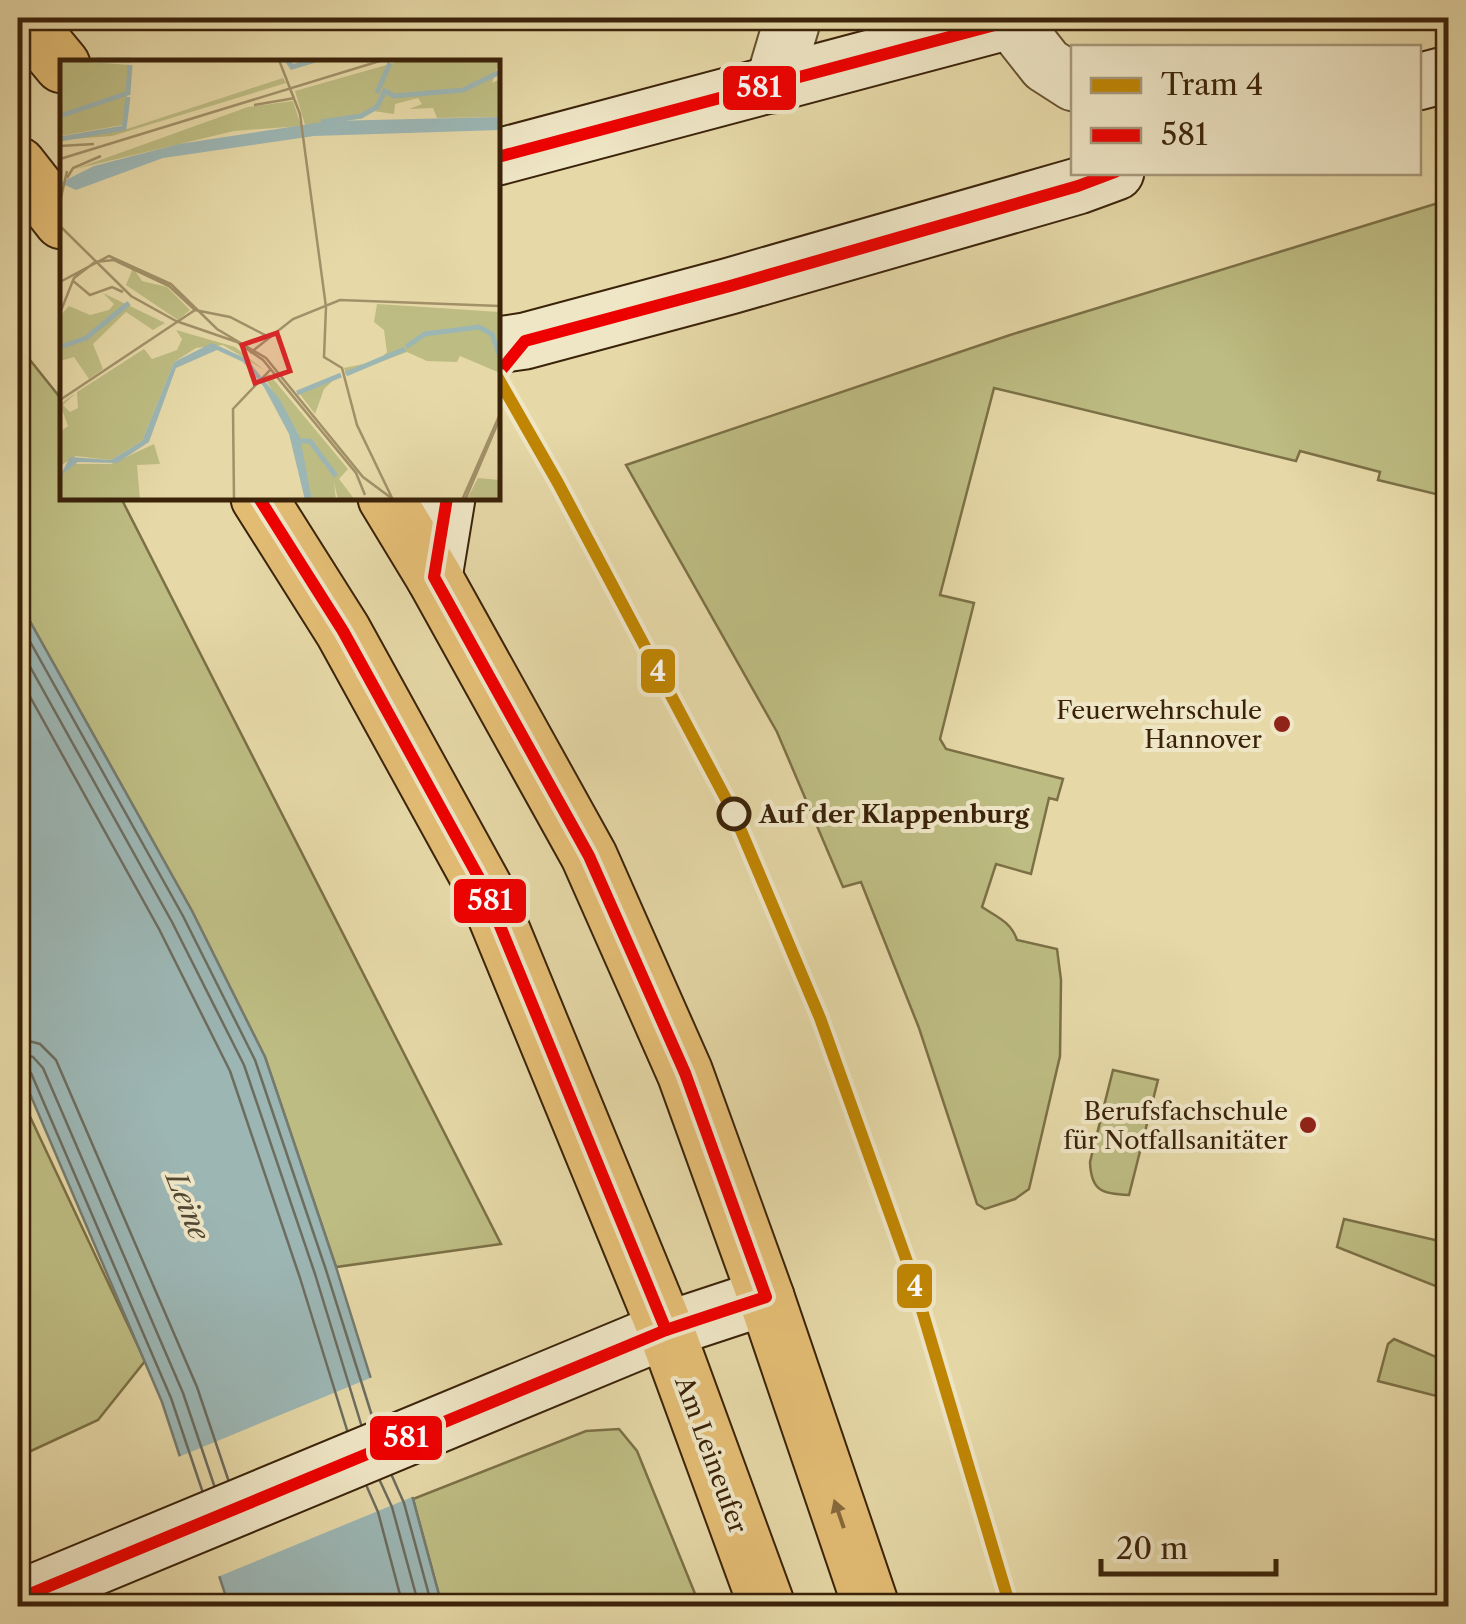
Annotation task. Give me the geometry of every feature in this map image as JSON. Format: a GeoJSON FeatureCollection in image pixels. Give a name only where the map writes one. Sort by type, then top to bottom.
{"type":"FeatureCollection","features":[{"type":"Feature","properties":{"kind":"main road"},"geometry":{"type":"LineString","coordinates":[[23,18],[60,63]]}},
{"type":"Feature","properties":{"kind":"main road"},"geometry":{"type":"LineString","coordinates":[[773,85],[794,18]]}},
{"type":"Feature","properties":{"kind":"main road"},"geometry":{"type":"LineString","coordinates":[[500,155],[1014,18],[1046,65],[1071,80]]}},
{"type":"Feature","properties":{"kind":"main road"},"geometry":{"type":"LineString","coordinates":[[1421,81],[1448,74]]}},
{"type":"Feature","properties":{"kind":"main road"},"geometry":{"type":"LineString","coordinates":[[18,165],[60,219]]}},
{"type":"Feature","properties":{"kind":"main road"},"geometry":{"type":"LineString","coordinates":[[507,354],[1108,175]]}},
{"type":"Feature","properties":{"kind":"main road","name":"Am Leineufer"},"geometry":{"type":"LineString","coordinates":[[261,500],[343,631],[484,887],[666,1330],[767,1606]]}},
{"type":"Feature","properties":{"kind":"main road"},"geometry":{"type":"LineString","coordinates":[[387,500],[589,856],[685,1073],[766,1297],[870,1606]]}},
{"type":"Feature","properties":{"kind":"main road"},"geometry":{"type":"LineString","coordinates":[[434,577],[447,500]]}},
{"type":"Feature","properties":{"kind":"main road"},"geometry":{"type":"LineString","coordinates":[[18,1599],[666,1330],[766,1297]]}},
{"type":"Feature","properties":{"kind":"shaded area"},"geometry":{"type":"Polygon","coordinates":[[[1448,200],[1448,497],[1378,480],[1380,472],[1300,451],[1296,461],[994,388],[940,595],[974,603],[940,739],[946,749],[1063,779],[1057,800],[1049,798],[1031,874],[996,864],[982,907],[1007,924],[1017,940],[1057,949],[1061,980],[1060,1056],[1029,1189],[1015,1199],[985,1209],[977,1204],[919,1028],[861,882],[843,887],[777,732],[626,465],[1010,335],[1448,200]]]}},
{"type":"Feature","properties":{"kind":"shaded area"},"geometry":{"type":"Polygon","coordinates":[[[18,345],[60,398],[60,500],[122,500],[501,1244],[336,1267],[265,1057],[192,911],[18,600],[18,345]]]}},
{"type":"Feature","properties":{"kind":"shaded area"},"geometry":{"type":"Polygon","coordinates":[[[1113,1070],[1158,1080],[1129,1195],[1100,1189],[1091,1172],[1090,1162],[1113,1070]]]}},
{"type":"Feature","properties":{"kind":"shaded area"},"geometry":{"type":"Polygon","coordinates":[[[18,1091],[145,1361],[98,1420],[18,1457],[18,1091]]]}},
{"type":"Feature","properties":{"kind":"shaded area"},"geometry":{"type":"Polygon","coordinates":[[[1344,1219],[1448,1243],[1448,1291],[1337,1247],[1344,1219]]]}},
{"type":"Feature","properties":{"kind":"shaded area"},"geometry":{"type":"Polygon","coordinates":[[[1394,1339],[1448,1362],[1448,1399],[1378,1381],[1388,1344],[1394,1339]]]}},
{"type":"Feature","properties":{"kind":"shaded area"},"geometry":{"type":"Polygon","coordinates":[[[619,1429],[637,1451],[700,1606],[442,1606],[413,1499],[586,1431],[619,1429]]]}},
{"type":"Feature","properties":{"kind":"water","name":"Leine"},"geometry":{"type":"Polygon","coordinates":[[[18,600],[192,911],[265,1057],[397,1462],[413,1499],[442,1606],[229,1606],[162,1402],[18,1066],[18,600]]]}},
{"type":"Feature","properties":{"kind":"pier"},"geometry":{"type":"Polygon","coordinates":[[[375,1376],[401,1461],[417,1495],[215,1578],[176,1458],[375,1376]]]}},
{"type":"Feature","properties":{"kind":"tram line","name":"4"},"geometry":{"type":"LineString","coordinates":[[500,382],[734,814],[820,1018],[910,1270],[1010,1606]]}},
{"type":"Feature","properties":{"kind":"transit line","name":"581"},"geometry":{"type":"LineString","coordinates":[[500,156],[1021,18]]}},
{"type":"Feature","properties":{"kind":"transit line","name":"581"},"geometry":{"type":"LineString","coordinates":[[500,372],[525,341],[730,286],[1107,175]]}},
{"type":"Feature","properties":{"kind":"transit line","name":"581"},"geometry":{"type":"LineString","coordinates":[[260,500],[343,631],[484,887],[666,1330]]}},
{"type":"Feature","properties":{"kind":"transit line","name":"581"},"geometry":{"type":"LineString","coordinates":[[18,1599],[666,1330],[766,1297],[685,1073],[589,856],[434,577],[447,500]]}},
{"type":"Feature","properties":{"kind":"place","name":"Feuerwehrschule Hannover"},"geometry":{"type":"Point","coordinates":[1282,724]}},
{"type":"Feature","properties":{"kind":"place","name":"Auf der Klappenburg"},"geometry":{"type":"Point","coordinates":[734,814]}},
{"type":"Feature","properties":{"kind":"place","name":"Berufsfachschule für Notfallsanitäter"},"geometry":{"type":"Point","coordinates":[1308,1125]}}]}
